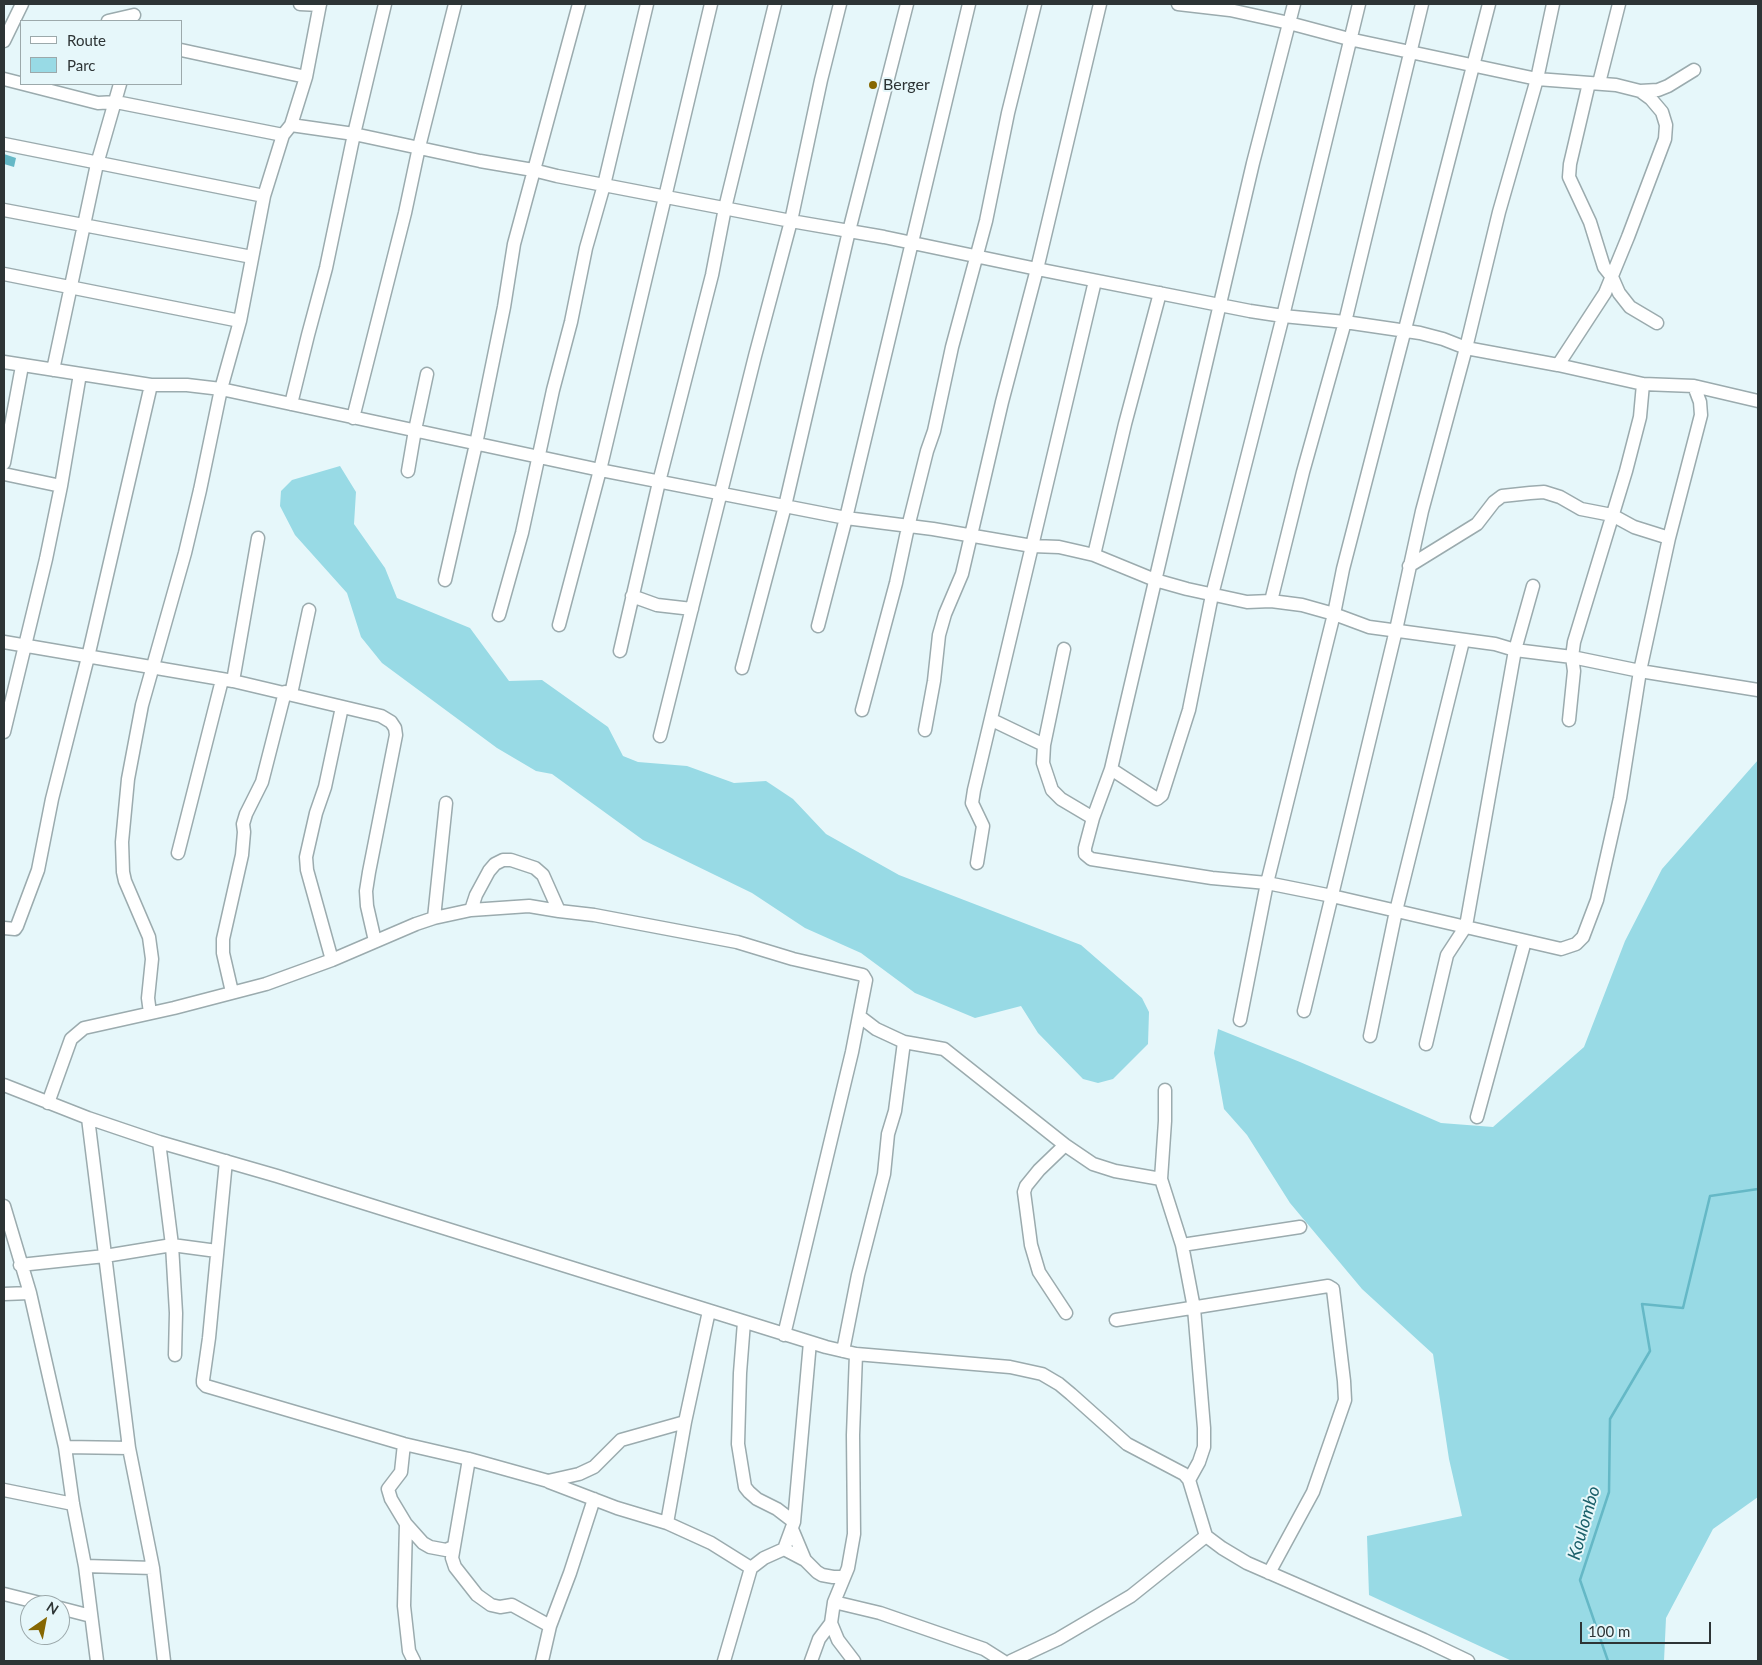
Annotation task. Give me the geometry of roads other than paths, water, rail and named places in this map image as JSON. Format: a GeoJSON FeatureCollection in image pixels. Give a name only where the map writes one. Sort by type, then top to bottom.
{"type":"FeatureCollection","features":[{"type":"Feature","properties":{"kind":"street"},"geometry":{"type":"LineString","coordinates":[[4,41],[17,21],[22,4]]}},
{"type":"Feature","properties":{"kind":"street"},"geometry":{"type":"LineString","coordinates":[[150,1013],[148,998],[152,959],[149,937],[125,881],[122,842],[128,779],[142,704],[198,499],[221,389],[240,321],[264,196],[283,135],[291,125],[306,76],[320,5],[300,4]]}},
{"type":"Feature","properties":{"kind":"street"},"geometry":{"type":"LineString","coordinates":[[291,404],[326,268],[354,134],[385,4]]}},
{"type":"Feature","properties":{"kind":"street"},"geometry":{"type":"LineString","coordinates":[[352,418],[405,213],[419,147],[455,4]]}},
{"type":"Feature","properties":{"kind":"street"},"geometry":{"type":"LineString","coordinates":[[445,580],[476,444],[504,307],[514,244],[580,4]]}},
{"type":"Feature","properties":{"kind":"street"},"geometry":{"type":"LineString","coordinates":[[499,616],[522,533],[552,390],[571,322],[586,248],[604,185],[647,4]]}},
{"type":"Feature","properties":{"kind":"street"},"geometry":{"type":"LineString","coordinates":[[559,625],[600,470],[711,4]]}},
{"type":"Feature","properties":{"kind":"street"},"geometry":{"type":"LineString","coordinates":[[620,651],[659,482],[712,276],[725,208],[775,4]]}},
{"type":"Feature","properties":{"kind":"street"},"geometry":{"type":"LineString","coordinates":[[660,736],[791,221],[821,80],[840,4]]}},
{"type":"Feature","properties":{"kind":"street"},"geometry":{"type":"LineString","coordinates":[[742,668],[785,506],[849,231],[907,4]]}},
{"type":"Feature","properties":{"kind":"street"},"geometry":{"type":"LineString","coordinates":[[818,626],[846,518],[969,4]]}},
{"type":"Feature","properties":{"kind":"street"},"geometry":{"type":"LineString","coordinates":[[862,710],[896,583],[927,451],[934,431],[952,346],[975,255],[989,208],[1008,113],[1035,4]]}},
{"type":"Feature","properties":{"kind":"street"},"geometry":{"type":"LineString","coordinates":[[925,730],[934,681],[939,635],[945,614],[962,574],[1002,402],[1037,269],[1100,4]]}},
{"type":"Feature","properties":{"kind":"street"},"geometry":{"type":"LineString","coordinates":[[1178,4],[1231,7],[1349,39],[1536,79],[1594,83],[1640,91],[1658,90],[1694,70]]}},
{"type":"Feature","properties":{"kind":"street"},"geometry":{"type":"LineString","coordinates":[[1294,4],[1253,162],[1221,305],[1110,769],[1093,818],[1085,854],[1091,859],[1212,878],[1267,883],[1466,926],[1561,949],[1576,944],[1583,937],[1596,900],[1620,798],[1640,670],[1668,538],[1701,416],[1700,402],[1694,386]]}},
{"type":"Feature","properties":{"kind":"street"},"geometry":{"type":"LineString","coordinates":[[1110,769],[1157,799],[1162,795],[1189,710],[1212,595],[1283,316],[1358,4]]}},
{"type":"Feature","properties":{"kind":"street"},"geometry":{"type":"LineString","coordinates":[[1271,601],[1303,472],[1345,322],[1422,4]]}},
{"type":"Feature","properties":{"kind":"street"},"geometry":{"type":"LineString","coordinates":[[1240,1020],[1267,883],[1334,614],[1343,568],[1488,4]]}},
{"type":"Feature","properties":{"kind":"street"},"geometry":{"type":"LineString","coordinates":[[1304,1011],[1396,630],[1409,566],[1554,4]]}},
{"type":"Feature","properties":{"kind":"street"},"geometry":{"type":"LineString","coordinates":[[1618,4],[1570,164],[1569,177],[1590,222],[1604,267],[1612,277],[1619,294],[1630,307],[1657,323]]}},
{"type":"Feature","properties":{"kind":"street"},"geometry":{"type":"LineString","coordinates":[[111,20],[135,13]]}},
{"type":"Feature","properties":{"kind":"street"},"geometry":{"type":"LineString","coordinates":[[182,50],[306,76]]}},
{"type":"Feature","properties":{"kind":"street"},"geometry":{"type":"LineString","coordinates":[[4,80],[20,84]]}},
{"type":"Feature","properties":{"kind":"street"},"geometry":{"type":"LineString","coordinates":[[24,85],[98,103],[116,102],[283,135]]}},
{"type":"Feature","properties":{"kind":"street"},"geometry":{"type":"LineString","coordinates":[[53,370],[97,164],[120,85]]}},
{"type":"Feature","properties":{"kind":"street"},"geometry":{"type":"LineString","coordinates":[[1558,365],[1604,293],[1612,277],[1665,139],[1666,125],[1662,112],[1652,99],[1640,91]]}},
{"type":"Feature","properties":{"kind":"street"},"geometry":{"type":"LineString","coordinates":[[291,125],[354,134],[480,161],[975,255],[1221,305],[1283,316],[1345,322],[1420,334],[1443,339],[1466,348],[1558,365],[1643,384],[1694,386],[1758,401]]}},
{"type":"Feature","properties":{"kind":"street"},"geometry":{"type":"LineString","coordinates":[[4,144],[264,196]]}},
{"type":"Feature","properties":{"kind":"street"},"geometry":{"type":"LineString","coordinates":[[4,210],[252,257]]}},
{"type":"Feature","properties":{"kind":"street"},"geometry":{"type":"LineString","coordinates":[[4,274],[240,321]]}},
{"type":"Feature","properties":{"kind":"street"},"geometry":{"type":"LineString","coordinates":[[977,863],[983,826],[972,803],[1095,280]]}},
{"type":"Feature","properties":{"kind":"street"},"geometry":{"type":"LineString","coordinates":[[1094,555],[1125,424],[1160,292]]}},
{"type":"Feature","properties":{"kind":"street"},"geometry":{"type":"LineString","coordinates":[[4,362],[151,385],[187,385],[221,389],[600,470],[846,518],[1032,546],[1059,547],[1094,555],[1155,580],[1212,595],[1247,602],[1271,601],[1302,605],[1369,627],[1495,644],[1515,650],[1572,657],[1758,690]]}},
{"type":"Feature","properties":{"kind":"street"},"geometry":{"type":"LineString","coordinates":[[4,463],[22,366]]}},
{"type":"Feature","properties":{"kind":"street"},"geometry":{"type":"LineString","coordinates":[[4,732],[50,543],[80,374]]}},
{"type":"Feature","properties":{"kind":"street"},"geometry":{"type":"LineString","coordinates":[[408,471],[427,374]]}},
{"type":"Feature","properties":{"kind":"street"},"geometry":{"type":"LineString","coordinates":[[1570,720],[1574,642],[1640,417],[1643,384]]}},
{"type":"Feature","properties":{"kind":"street"},"geometry":{"type":"LineString","coordinates":[[4,928],[15,929],[17,926],[38,870],[52,799],[88,656],[151,385]]}},
{"type":"Feature","properties":{"kind":"street"},"geometry":{"type":"LineString","coordinates":[[4,474],[61,486]]}},
{"type":"Feature","properties":{"kind":"street"},"geometry":{"type":"LineString","coordinates":[[1409,566],[1478,524],[1494,502],[1502,496],[1544,492],[1581,509],[1612,515],[1634,527],[1668,538]]}},
{"type":"Feature","properties":{"kind":"street"},"geometry":{"type":"LineString","coordinates":[[178,853],[228,680],[258,538]]}},
{"type":"Feature","properties":{"kind":"street"},"geometry":{"type":"LineString","coordinates":[[1426,1044],[1447,955],[1466,926],[1515,650],[1533,586]]}},
{"type":"Feature","properties":{"kind":"street"},"geometry":{"type":"LineString","coordinates":[[632,596],[656,605],[692,608]]}},
{"type":"Feature","properties":{"kind":"street"},"geometry":{"type":"LineString","coordinates":[[232,992],[223,954],[223,939],[242,855],[243,824],[262,782],[288,693],[309,610]]}},
{"type":"Feature","properties":{"kind":"street"},"geometry":{"type":"LineString","coordinates":[[1370,1036],[1396,911],[1463,641]]}},
{"type":"Feature","properties":{"kind":"street"},"geometry":{"type":"LineString","coordinates":[[4,642],[228,680],[381,716],[391,722],[395,728],[396,735],[368,872],[366,891],[367,906],[375,941]]}},
{"type":"Feature","properties":{"kind":"street"},"geometry":{"type":"LineString","coordinates":[[1064,650],[1044,745],[1043,763],[1052,790],[1061,799],[1093,818]]}},
{"type":"Feature","properties":{"kind":"street"},"geometry":{"type":"LineString","coordinates":[[332,960],[307,870],[306,857],[316,812],[325,787],[342,707]]}},
{"type":"Feature","properties":{"kind":"street"},"geometry":{"type":"LineString","coordinates":[[992,720],[1044,745]]}},
{"type":"Feature","properties":{"kind":"street"},"geometry":{"type":"LineString","coordinates":[[434,918],[446,803]]}},
{"type":"Feature","properties":{"kind":"street"},"geometry":{"type":"LineString","coordinates":[[472,910],[482,880],[489,871],[495,864],[503,860],[511,860],[535,868],[543,875],[559,911]]}},
{"type":"Feature","properties":{"kind":"street"},"geometry":{"type":"LineString","coordinates":[[48,1103],[71,1039],[84,1028],[266,984],[332,960],[434,918],[472,910],[529,906],[594,915],[737,942],[793,959],[863,975],[866,980],[852,1052],[784,1335]]}},
{"type":"Feature","properties":{"kind":"street"},"geometry":{"type":"LineString","coordinates":[[1477,1117],[1525,941]]}},
{"type":"Feature","properties":{"kind":"street"},"geometry":{"type":"LineString","coordinates":[[859,1016],[876,1030],[904,1042],[944,1049],[1065,1145],[1093,1164],[1115,1171],[1161,1179]]}},
{"type":"Feature","properties":{"kind":"street"},"geometry":{"type":"LineString","coordinates":[[842,1351],[858,1275],[884,1174],[888,1134],[896,1111],[904,1042]]}},
{"type":"Feature","properties":{"kind":"street"},"geometry":{"type":"LineString","coordinates":[[4,1085],[88,1118],[159,1142],[226,1161],[784,1335],[856,1354],[1010,1367],[1035,1372],[1059,1384],[1127,1444],[1184,1474],[1189,1480],[1206,1536],[1233,1555],[1269,1573],[1468,1661]]}},
{"type":"Feature","properties":{"kind":"street"},"geometry":{"type":"LineString","coordinates":[[1165,1090],[1166,1121],[1161,1179],[1182,1245],[1194,1308],[1204,1428],[1204,1447],[1200,1462],[1189,1480]]}},
{"type":"Feature","properties":{"kind":"street"},"geometry":{"type":"LineString","coordinates":[[88,1118],[129,1448],[153,1568],[164,1661]]}},
{"type":"Feature","properties":{"kind":"street"},"geometry":{"type":"LineString","coordinates":[[159,1142],[172,1245],[176,1313],[175,1355]]}},
{"type":"Feature","properties":{"kind":"street"},"geometry":{"type":"LineString","coordinates":[[1065,1145],[1039,1170],[1026,1186],[1024,1192],[1031,1245],[1039,1272],[1066,1313]]}},
{"type":"Feature","properties":{"kind":"street"},"geometry":{"type":"LineString","coordinates":[[226,1161],[203,1383],[206,1386],[404,1444],[469,1459],[548,1481],[594,1499],[667,1523],[711,1543],[752,1568]]}},
{"type":"Feature","properties":{"kind":"street"},"geometry":{"type":"LineString","coordinates":[[4,1206],[20,1265],[30,1293],[65,1446],[73,1504],[85,1566],[97,1661]]}},
{"type":"Feature","properties":{"kind":"street"},"geometry":{"type":"LineString","coordinates":[[1182,1245],[1300,1227]]}},
{"type":"Feature","properties":{"kind":"street"},"geometry":{"type":"LineString","coordinates":[[20,1265],[105,1256],[172,1245],[217,1251]]}},
{"type":"Feature","properties":{"kind":"street"},"geometry":{"type":"LineString","coordinates":[[1116,1320],[1328,1286],[1333,1289],[1345,1400],[1313,1492],[1269,1573]]}},
{"type":"Feature","properties":{"kind":"street"},"geometry":{"type":"LineString","coordinates":[[4,1294],[30,1293]]}},
{"type":"Feature","properties":{"kind":"street"},"geometry":{"type":"LineString","coordinates":[[667,1523],[685,1422],[709,1312]]}},
{"type":"Feature","properties":{"kind":"street"},"geometry":{"type":"LineString","coordinates":[[744,1322],[738,1444],[745,1486],[749,1492],[777,1510],[793,1526],[805,1560]]}},
{"type":"Feature","properties":{"kind":"street"},"geometry":{"type":"LineString","coordinates":[[724,1661],[752,1568],[764,1558],[784,1549],[793,1526],[810,1342]]}},
{"type":"Feature","properties":{"kind":"street"},"geometry":{"type":"LineString","coordinates":[[811,1661],[819,1639],[831,1622],[834,1602],[848,1568],[854,1534],[853,1435],[856,1354]]}},
{"type":"Feature","properties":{"kind":"street"},"geometry":{"type":"LineString","coordinates":[[548,1481],[579,1474],[594,1467],[621,1440],[685,1422]]}},
{"type":"Feature","properties":{"kind":"street"},"geometry":{"type":"LineString","coordinates":[[404,1444],[401,1472],[388,1489],[391,1499],[406,1524],[423,1542],[430,1547],[440,1550],[453,1548]]}},
{"type":"Feature","properties":{"kind":"street"},"geometry":{"type":"LineString","coordinates":[[65,1446],[129,1448]]}},
{"type":"Feature","properties":{"kind":"street"},"geometry":{"type":"LineString","coordinates":[[469,1459],[453,1548],[452,1558],[455,1567],[460,1576],[477,1594],[491,1605],[500,1607],[512,1606],[550,1626]]}},
{"type":"Feature","properties":{"kind":"street"},"geometry":{"type":"LineString","coordinates":[[4,1490],[73,1504]]}},
{"type":"Feature","properties":{"kind":"street"},"geometry":{"type":"LineString","coordinates":[[542,1661],[550,1626],[570,1573],[594,1499]]}},
{"type":"Feature","properties":{"kind":"street"},"geometry":{"type":"LineString","coordinates":[[406,1524],[404,1606],[409,1651],[414,1661]]}},
{"type":"Feature","properties":{"kind":"street"},"geometry":{"type":"LineString","coordinates":[[1011,1661],[1058,1639],[1131,1596],[1206,1536]]}},
{"type":"Feature","properties":{"kind":"street"},"geometry":{"type":"LineString","coordinates":[[784,1549],[805,1560],[822,1575],[843,1581]]}},
{"type":"Feature","properties":{"kind":"street"},"geometry":{"type":"LineString","coordinates":[[85,1566],[153,1568]]}},
{"type":"Feature","properties":{"kind":"street"},"geometry":{"type":"LineString","coordinates":[[843,1581],[852,1606]]}},
{"type":"Feature","properties":{"kind":"street"},"geometry":{"type":"LineString","coordinates":[[4,1594],[20,1598]]}},
{"type":"Feature","properties":{"kind":"street"},"geometry":{"type":"LineString","coordinates":[[834,1602],[880,1613],[984,1650],[1003,1661]]}},
{"type":"Feature","properties":{"kind":"street"},"geometry":{"type":"LineString","coordinates":[[70,1611],[91,1616]]}},
{"type":"Feature","properties":{"kind":"street"},"geometry":{"type":"LineString","coordinates":[[831,1622],[838,1640],[854,1661]]}},
{"type":"Feature","properties":{"kind":"street"},"geometry":{"type":"LineString","coordinates":[[819,1639],[838,1640]]}},
{"type":"Feature","properties":{"kind":"waterway","name":"Koulombo"},"geometry":{"type":"LineString","coordinates":[[1608,1661],[1580,1580],[1609,1492],[1610,1419],[1650,1351],[1642,1304],[1683,1308],[1710,1196],[1758,1189]]}},
{"type":"Feature","properties":{"kind":"place","name":"Berger"},"geometry":{"type":"Point","coordinates":[873,85]}}]}
